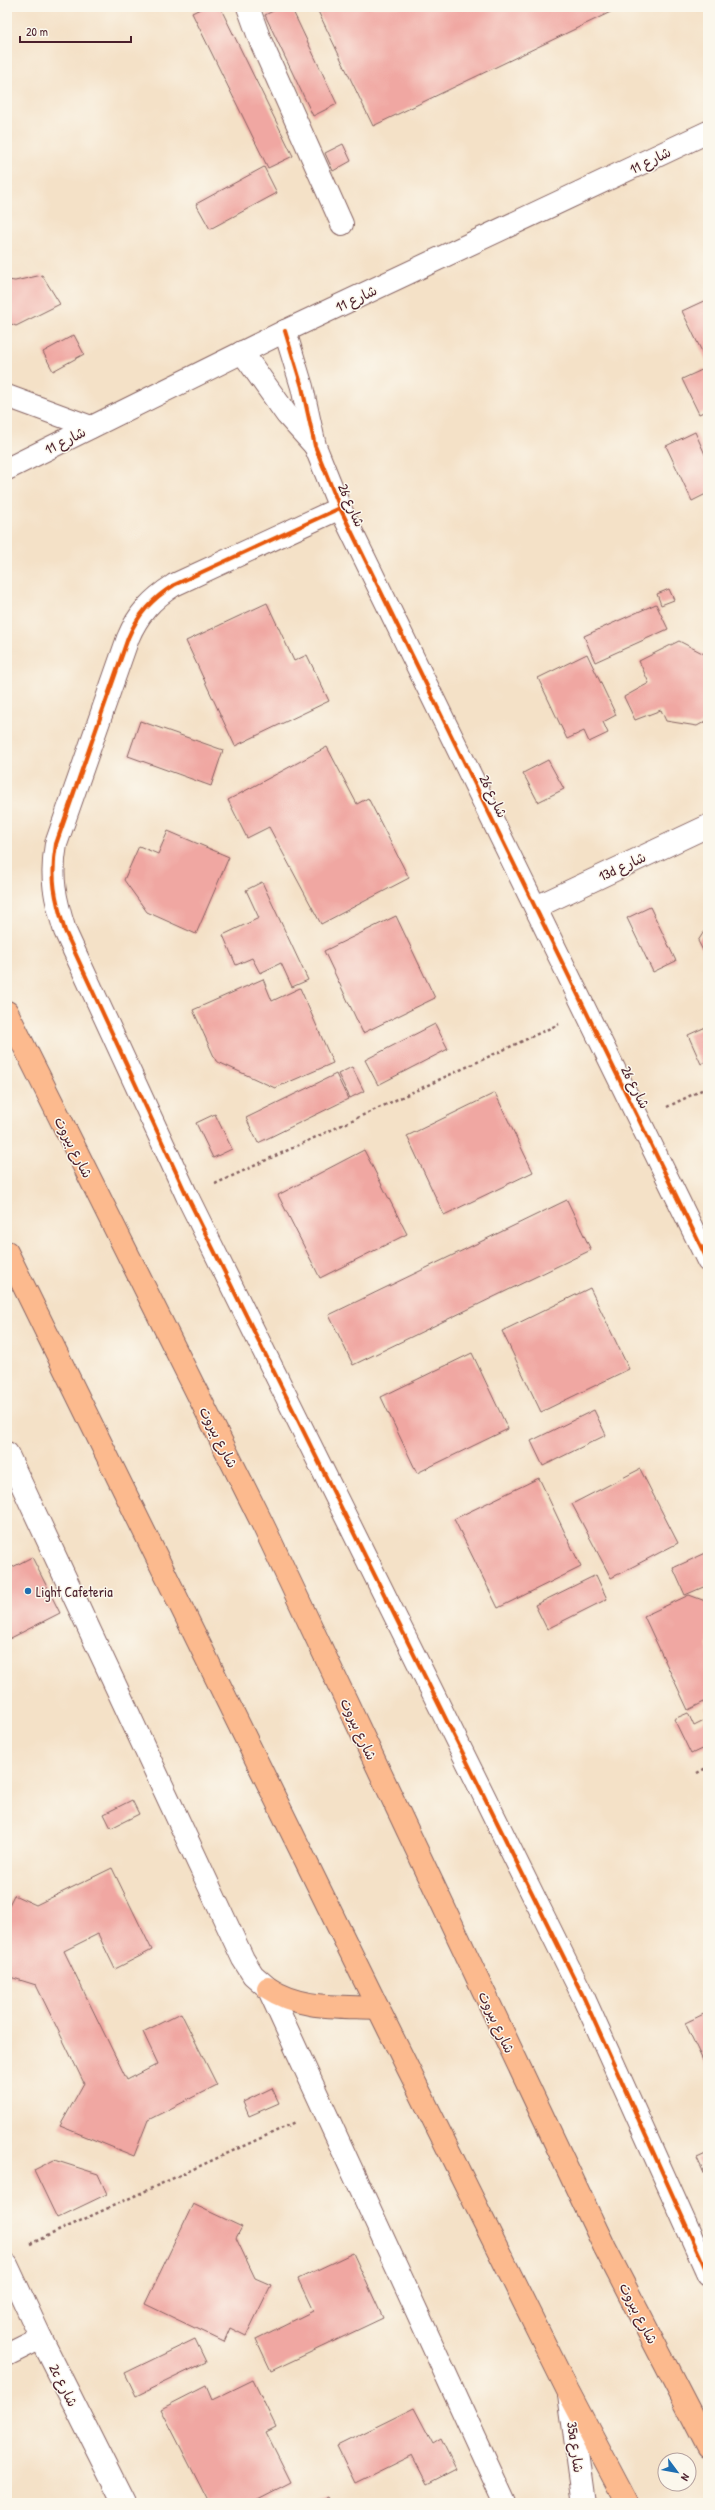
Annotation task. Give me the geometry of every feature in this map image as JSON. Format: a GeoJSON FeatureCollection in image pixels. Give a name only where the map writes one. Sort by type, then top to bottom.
{"type":"FeatureCollection","features":[{"type":"Feature","properties":{"kind":"main road","name":"شارع بيروت"},"geometry":{"type":"LineString","coordinates":[[7,1012],[264,1527],[605,2248],[708,2447]]}},
{"type":"Feature","properties":{"kind":"main road"},"geometry":{"type":"LineString","coordinates":[[7,1252],[378,2008],[568,2391],[627,2503]]}},
{"type":"Feature","properties":{"kind":"main road"},"geometry":{"type":"LineString","coordinates":[[268,1988],[284,1999],[299,2003],[378,2008]]}},
{"type":"Feature","properties":{"kind":"street"},"geometry":{"type":"LineString","coordinates":[[248,7],[260,40],[342,224]]}},
{"type":"Feature","properties":{"kind":"street","name":"شارع 11"},"geometry":{"type":"LineString","coordinates":[[7,469],[285,331],[708,132]]}},
{"type":"Feature","properties":{"kind":"street","name":"شارع 26"},"geometry":{"type":"LineString","coordinates":[[285,331],[302,387],[315,446],[340,508],[708,1261]]}},
{"type":"Feature","properties":{"kind":"street","name":"شارع 26"},"geometry":{"type":"LineString","coordinates":[[242,352],[287,415],[315,446]]}},
{"type":"Feature","properties":{"kind":"street"},"geometry":{"type":"LineString","coordinates":[[7,396],[91,427]]}},
{"type":"Feature","properties":{"kind":"street"},"geometry":{"type":"LineString","coordinates":[[340,508],[174,585],[159,594],[146,607],[135,622],[128,638],[56,844],[52,868],[53,889],[65,931],[187,1196],[583,1996],[708,2274]]}},
{"type":"Feature","properties":{"kind":"street","name":"13d شارع"},"geometry":{"type":"LineString","coordinates":[[536,907],[708,826]]}},
{"type":"Feature","properties":{"kind":"street"},"geometry":{"type":"LineString","coordinates":[[7,1453],[243,1959],[254,1975],[268,1988],[505,2503]]}},
{"type":"Feature","properties":{"kind":"street","name":"2c شارع"},"geometry":{"type":"LineString","coordinates":[[7,2265],[41,2338],[124,2503]]}},
{"type":"Feature","properties":{"kind":"street"},"geometry":{"type":"LineString","coordinates":[[7,2355],[41,2338]]}},
{"type":"Feature","properties":{"kind":"street","name":"35a شارع"},"geometry":{"type":"LineString","coordinates":[[568,2391],[584,2503]]}},
{"type":"Feature","properties":{"kind":"path"},"geometry":{"type":"LineString","coordinates":[[187,1196],[585,1012]]}},
{"type":"Feature","properties":{"kind":"path"},"geometry":{"type":"LineString","coordinates":[[640,1120],[708,1087]]}},
{"type":"Feature","properties":{"kind":"path"},"geometry":{"type":"LineString","coordinates":[[696,1773],[708,1768]]}},
{"type":"Feature","properties":{"kind":"path"},"geometry":{"type":"LineString","coordinates":[[29,2245],[324,2109]]}},
{"type":"Feature","properties":{"kind":"building"},"geometry":{"type":"Polygon","coordinates":[[[204,7],[220,7],[293,156],[268,168],[192,13],[204,7]]]}},
{"type":"Feature","properties":{"kind":"building"},"geometry":{"type":"Polygon","coordinates":[[[281,7],[291,7],[337,104],[313,116],[265,15],[281,7]]]}},
{"type":"Feature","properties":{"kind":"building"},"geometry":{"type":"Polygon","coordinates":[[[316,7],[621,7],[373,126],[316,7]]]}},
{"type":"Feature","properties":{"kind":"building"},"geometry":{"type":"Polygon","coordinates":[[[343,144],[351,161],[333,171],[325,153],[343,144]]]}},
{"type":"Feature","properties":{"kind":"building"},"geometry":{"type":"Polygon","coordinates":[[[264,167],[277,193],[210,229],[196,204],[264,167]]]}},
{"type":"Feature","properties":{"kind":"building"},"geometry":{"type":"Polygon","coordinates":[[[42,275],[60,304],[16,326],[7,322],[7,280],[15,281],[42,275]]]}},
{"type":"Feature","properties":{"kind":"building"},"geometry":{"type":"Polygon","coordinates":[[[708,299],[708,364],[682,311],[708,299]]]}},
{"type":"Feature","properties":{"kind":"building"},"geometry":{"type":"Polygon","coordinates":[[[74,335],[84,354],[53,371],[43,352],[74,335]]]}},
{"type":"Feature","properties":{"kind":"building"},"geometry":{"type":"Polygon","coordinates":[[[704,369],[708,377],[708,410],[699,414],[682,379],[704,369]]]}},
{"type":"Feature","properties":{"kind":"building"},"geometry":{"type":"Polygon","coordinates":[[[695,432],[708,461],[708,493],[692,501],[666,446],[695,432]]]}},
{"type":"Feature","properties":{"kind":"building"},"geometry":{"type":"Polygon","coordinates":[[[669,589],[674,600],[661,605],[657,594],[669,589]]]}},
{"type":"Feature","properties":{"kind":"building"},"geometry":{"type":"Polygon","coordinates":[[[267,603],[294,661],[307,655],[329,701],[235,746],[186,641],[267,603]]]}},
{"type":"Feature","properties":{"kind":"building"},"geometry":{"type":"Polygon","coordinates":[[[656,604],[668,629],[595,662],[584,636],[656,604]]]}},
{"type":"Feature","properties":{"kind":"building"},"geometry":{"type":"Polygon","coordinates":[[[679,641],[708,656],[708,720],[697,726],[666,721],[661,710],[635,720],[624,697],[649,683],[639,661],[679,641]]]}},
{"type":"Feature","properties":{"kind":"building"},"geometry":{"type":"Polygon","coordinates":[[[587,654],[616,715],[603,722],[608,733],[589,742],[584,731],[567,739],[538,678],[587,654]]]}},
{"type":"Feature","properties":{"kind":"building"},"geometry":{"type":"Polygon","coordinates":[[[140,721],[223,750],[211,786],[128,756],[140,721]]]}},
{"type":"Feature","properties":{"kind":"building"},"geometry":{"type":"Polygon","coordinates":[[[327,747],[357,804],[368,798],[409,878],[321,924],[269,827],[247,838],[228,800],[327,747]]]}},
{"type":"Feature","properties":{"kind":"building"},"geometry":{"type":"Polygon","coordinates":[[[548,760],[564,789],[538,802],[523,773],[548,760]]]}},
{"type":"Feature","properties":{"kind":"building"},"geometry":{"type":"Polygon","coordinates":[[[168,831],[229,857],[196,934],[147,912],[124,880],[139,846],[158,854],[168,831]]]}},
{"type":"Feature","properties":{"kind":"building"},"geometry":{"type":"Polygon","coordinates":[[[262,882],[308,980],[292,987],[281,963],[260,973],[252,958],[236,965],[223,935],[259,918],[246,890],[262,882]]]}},
{"type":"Feature","properties":{"kind":"building"},"geometry":{"type":"Polygon","coordinates":[[[650,907],[676,961],[653,972],[627,918],[650,907]]]}},
{"type":"Feature","properties":{"kind":"building"},"geometry":{"type":"Polygon","coordinates":[[[396,916],[435,998],[363,1033],[324,951],[396,916]]]}},
{"type":"Feature","properties":{"kind":"building"},"geometry":{"type":"Polygon","coordinates":[[[708,925],[708,960],[698,941],[708,925]]]}},
{"type":"Feature","properties":{"kind":"building"},"geometry":{"type":"Polygon","coordinates":[[[263,979],[272,1001],[300,988],[333,1063],[275,1088],[216,1061],[193,1010],[263,979]]]}},
{"type":"Feature","properties":{"kind":"building"},"geometry":{"type":"Polygon","coordinates":[[[435,1024],[448,1049],[378,1085],[365,1060],[435,1024]]]}},
{"type":"Feature","properties":{"kind":"building"},"geometry":{"type":"Polygon","coordinates":[[[708,1026],[708,1060],[701,1064],[688,1035],[708,1026]]]}},
{"type":"Feature","properties":{"kind":"building"},"geometry":{"type":"Polygon","coordinates":[[[352,1067],[364,1091],[350,1098],[338,1074],[352,1067]]]}},
{"type":"Feature","properties":{"kind":"building"},"geometry":{"type":"Polygon","coordinates":[[[336,1074],[348,1099],[258,1143],[246,1118],[336,1074]]]}},
{"type":"Feature","properties":{"kind":"building"},"geometry":{"type":"Polygon","coordinates":[[[495,1093],[533,1172],[444,1215],[407,1136],[495,1093]]]}},
{"type":"Feature","properties":{"kind":"building"},"geometry":{"type":"Polygon","coordinates":[[[215,1114],[232,1149],[213,1158],[196,1123],[215,1114]]]}},
{"type":"Feature","properties":{"kind":"building"},"geometry":{"type":"Polygon","coordinates":[[[364,1150],[407,1234],[320,1278],[278,1195],[364,1150]]]}},
{"type":"Feature","properties":{"kind":"building"},"geometry":{"type":"Polygon","coordinates":[[[567,1200],[591,1250],[353,1365],[329,1315],[567,1200]]]}},
{"type":"Feature","properties":{"kind":"building"},"geometry":{"type":"Polygon","coordinates":[[[590,1288],[629,1369],[541,1412],[502,1331],[590,1288]]]}},
{"type":"Feature","properties":{"kind":"building"},"geometry":{"type":"Polygon","coordinates":[[[472,1353],[508,1429],[417,1473],[381,1397],[472,1353]]]}},
{"type":"Feature","properties":{"kind":"building"},"geometry":{"type":"Polygon","coordinates":[[[594,1410],[606,1435],[543,1466],[531,1441],[594,1410]]]}},
{"type":"Feature","properties":{"kind":"building"},"geometry":{"type":"Polygon","coordinates":[[[640,1469],[678,1543],[611,1578],[572,1504],[640,1469]]]}},
{"type":"Feature","properties":{"kind":"building"},"geometry":{"type":"Polygon","coordinates":[[[539,1478],[581,1567],[498,1608],[454,1519],[539,1478]]]}},
{"type":"Feature","properties":{"kind":"building"},"geometry":{"type":"Polygon","coordinates":[[[708,1552],[708,1585],[685,1595],[673,1568],[708,1552]]]}},
{"type":"Feature","properties":{"kind":"building","name":"Light Cafeteria"},"geometry":{"type":"Polygon","coordinates":[[[32,1557],[60,1613],[7,1640],[7,1570],[32,1557]]]}},
{"type":"Feature","properties":{"kind":"building"},"geometry":{"type":"Polygon","coordinates":[[[596,1575],[607,1599],[547,1629],[535,1605],[596,1575]]]}},
{"type":"Feature","properties":{"kind":"building"},"geometry":{"type":"Polygon","coordinates":[[[689,1595],[708,1602],[708,1700],[688,1710],[644,1616],[689,1595]]]}},
{"type":"Feature","properties":{"kind":"building"},"geometry":{"type":"Polygon","coordinates":[[[708,1705],[708,1714],[705,1707],[708,1705]]]}},
{"type":"Feature","properties":{"kind":"building"},"geometry":{"type":"Polygon","coordinates":[[[688,1713],[694,1726],[708,1719],[708,1746],[691,1754],[674,1719],[688,1713]]]}},
{"type":"Feature","properties":{"kind":"building"},"geometry":{"type":"Polygon","coordinates":[[[132,1800],[139,1814],[111,1828],[104,1814],[132,1800]]]}},
{"type":"Feature","properties":{"kind":"building"},"geometry":{"type":"Polygon","coordinates":[[[112,1868],[152,1950],[115,1969],[98,1934],[64,1951],[127,2080],[158,2064],[143,2032],[181,2013],[217,2085],[148,2120],[134,2156],[60,2126],[84,2083],[36,1985],[7,1976],[7,1909],[14,1895],[36,1905],[112,1868]]]}},
{"type":"Feature","properties":{"kind":"building"},"geometry":{"type":"Polygon","coordinates":[[[708,2012],[708,2071],[685,2023],[708,2012]]]}},
{"type":"Feature","properties":{"kind":"building"},"geometry":{"type":"Polygon","coordinates":[[[272,2088],[279,2103],[249,2116],[243,2102],[272,2088]]]}},
{"type":"Feature","properties":{"kind":"building"},"geometry":{"type":"Polygon","coordinates":[[[708,2153],[708,2182],[697,2158],[708,2153]]]}},
{"type":"Feature","properties":{"kind":"building"},"geometry":{"type":"Polygon","coordinates":[[[54,2160],[98,2174],[107,2194],[57,2218],[34,2170],[54,2160]]]}},
{"type":"Feature","properties":{"kind":"building"},"geometry":{"type":"Polygon","coordinates":[[[193,2204],[242,2227],[236,2238],[255,2278],[271,2285],[246,2336],[230,2328],[224,2342],[145,2304],[193,2204]]]}},
{"type":"Feature","properties":{"kind":"building"},"geometry":{"type":"Polygon","coordinates":[[[353,2253],[383,2318],[271,2371],[256,2339],[313,2311],[298,2279],[353,2253]]]}},
{"type":"Feature","properties":{"kind":"building"},"geometry":{"type":"Polygon","coordinates":[[[195,2339],[206,2362],[136,2396],[125,2373],[195,2339]]]}},
{"type":"Feature","properties":{"kind":"building"},"geometry":{"type":"Polygon","coordinates":[[[253,2380],[276,2427],[266,2432],[291,2482],[250,2503],[209,2503],[161,2409],[206,2386],[212,2400],[253,2380]]]}},
{"type":"Feature","properties":{"kind":"building"},"geometry":{"type":"Polygon","coordinates":[[[414,2408],[433,2444],[441,2439],[456,2469],[427,2484],[412,2455],[355,2483],[337,2446],[414,2408]]]}},
{"type":"Feature","properties":{"kind":"building"},"geometry":{"type":"Polygon","coordinates":[[[328,2497],[331,2503],[316,2503],[328,2497]]]}},
{"type":"Feature","properties":{"kind":"cycle path"},"geometry":{"type":"LineString","coordinates":[[285,331],[302,387],[315,446],[340,508],[708,1261]]}},
{"type":"Feature","properties":{"kind":"cycle path"},"geometry":{"type":"LineString","coordinates":[[340,508],[174,585],[152,602],[141,614],[128,638],[56,844],[53,867],[56,898],[65,931],[187,1196],[583,1996],[708,2274]]}},
{"type":"Feature","properties":{"kind":"place","name":"Light Cafeteria"},"geometry":{"type":"Point","coordinates":[28,1591]}}]}
